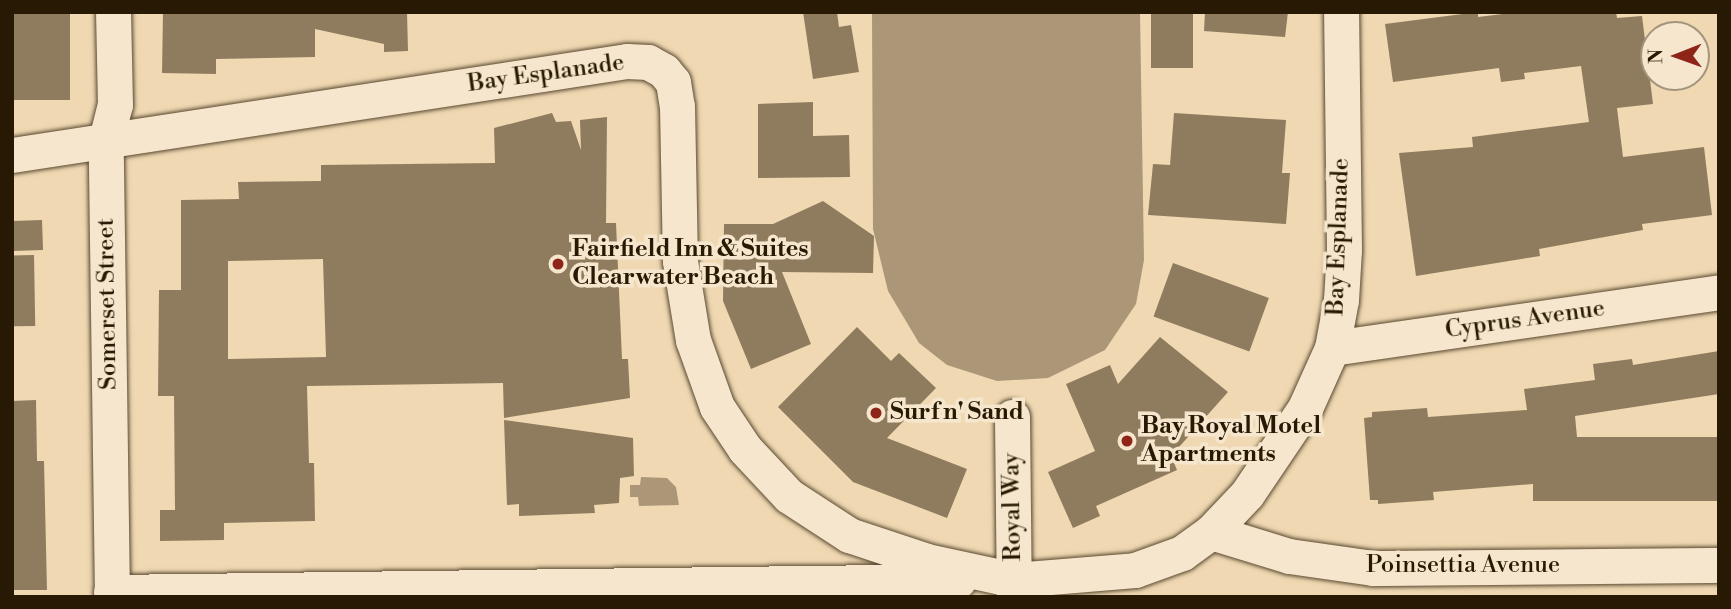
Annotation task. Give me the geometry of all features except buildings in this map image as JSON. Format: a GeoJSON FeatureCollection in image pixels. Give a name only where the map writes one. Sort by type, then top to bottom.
{"type":"FeatureCollection","features":[{"type":"Feature","properties":{"kind":"street","name":"Somerset Street"},"geometry":{"type":"LineString","coordinates":[[111,594],[106,140],[114,105],[113,12]]}},
{"type":"Feature","properties":{"kind":"street","name":"Bay Esplanade"},"geometry":{"type":"LineString","coordinates":[[12,155],[627,61],[648,62],[664,71],[673,82],[675,94],[681,261],[693,340],[717,407],[745,449],[789,496],[849,535],[1014,589],[1135,570],[1182,554],[1211,532],[1247,495],[1305,408],[1332,348],[1341,300],[1344,250],[1341,12]]}},
{"type":"Feature","properties":{"kind":"street","name":"Cyprus Avenue"},"geometry":{"type":"LineString","coordinates":[[1332,348],[1719,292]]}},
{"type":"Feature","properties":{"kind":"street","name":"Royal Way"},"geometry":{"type":"LineString","coordinates":[[1012,417],[1014,589]]}},
{"type":"Feature","properties":{"kind":"street","name":"Poinsettia Avenue"},"geometry":{"type":"LineString","coordinates":[[1211,532],[1289,556],[1373,568],[1719,565]]}},
{"type":"Feature","properties":{"kind":"street"},"geometry":{"type":"LineString","coordinates":[[111,594],[1014,589]]}},
{"type":"Feature","properties":{"kind":"shaded area"},"geometry":{"type":"Polygon","coordinates":[[[872,12],[1140,12],[1144,260],[1136,304],[1105,350],[1048,378],[997,381],[947,365],[919,343],[888,291],[873,229],[872,12]]]}},
{"type":"Feature","properties":{"kind":"shaded area"},"geometry":{"type":"Polygon","coordinates":[[[641,477],[667,478],[676,487],[679,505],[639,506],[638,497],[630,497],[630,485],[640,485],[641,477]]]}},
{"type":"Feature","properties":{"kind":"place","name":"Fairfield Inn & Suites Clearwater Beach"},"geometry":{"type":"Point","coordinates":[558,264]}},
{"type":"Feature","properties":{"kind":"place","name":"Surf n' Sand"},"geometry":{"type":"Point","coordinates":[876,413]}},
{"type":"Feature","properties":{"kind":"place","name":"Bay Royal Motel Apartments"},"geometry":{"type":"Point","coordinates":[1127,441]}}]}
